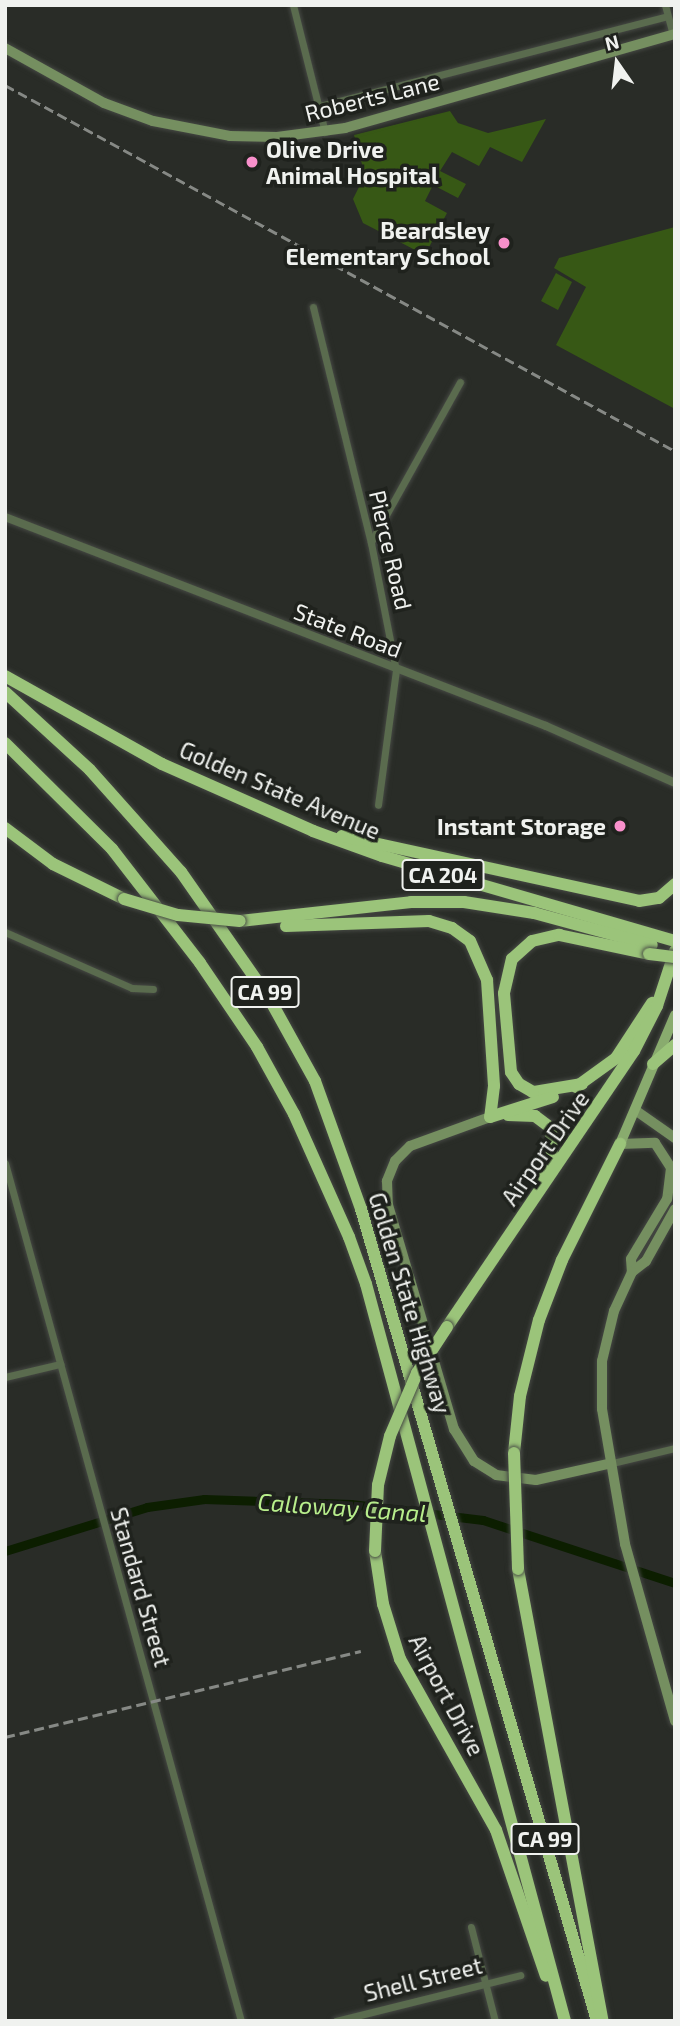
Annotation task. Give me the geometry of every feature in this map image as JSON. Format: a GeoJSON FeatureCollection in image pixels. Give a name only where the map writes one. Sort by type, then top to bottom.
{"type":"FeatureCollection","features":[{"type":"Feature","properties":{"kind":"highway","name":"Golden State Avenue"},"geometry":{"type":"LineString","coordinates":[[5,676],[162,764],[313,831],[382,856],[661,942],[675,953]]}},
{"type":"Feature","properties":{"kind":"highway","name":"Golden State Highway"},"geometry":{"type":"LineString","coordinates":[[5,692],[90,770],[144,827],[211,912],[269,998],[315,1081],[361,1209],[600,2021]]}},
{"type":"Feature","properties":{"kind":"highway","name":"Golden State Highway"},"geometry":{"type":"LineString","coordinates":[[5,743],[72,807],[137,878],[257,1047],[294,1114],[348,1237],[389,1369],[564,2021]]}},
{"type":"Feature","properties":{"kind":"highway"},"geometry":{"type":"LineString","coordinates":[[5,828],[53,864],[124,900],[212,920],[278,926],[429,921],[463,935],[476,948],[486,972],[494,1086],[490,1117]]}},
{"type":"Feature","properties":{"kind":"highway"},"geometry":{"type":"LineString","coordinates":[[313,831],[639,901],[659,898],[675,884]]}},
{"type":"Feature","properties":{"kind":"highway","name":"Golden State Avenue"},"geometry":{"type":"LineString","coordinates":[[240,922],[411,902],[464,902],[526,911],[661,942]]}},
{"type":"Feature","properties":{"kind":"highway"},"geometry":{"type":"LineString","coordinates":[[582,1084],[533,1092],[519,1084],[510,1072],[504,993],[512,959],[532,941],[559,935],[661,942]]}},
{"type":"Feature","properties":{"kind":"highway","name":"Airport Drive"},"geometry":{"type":"LineString","coordinates":[[564,2021],[496,1830],[396,1649],[375,1551],[377,1492],[390,1436],[417,1373],[602,1104],[644,1034],[675,953]]}},
{"type":"Feature","properties":{"kind":"highway"},"geometry":{"type":"LineString","coordinates":[[490,1117],[582,1084],[615,1058],[661,992]]}},
{"type":"Feature","properties":{"kind":"highway"},"geometry":{"type":"LineString","coordinates":[[653,1064],[675,1045]]}},
{"type":"Feature","properties":{"kind":"highway"},"geometry":{"type":"LineString","coordinates":[[490,1117],[535,1116],[547,1122],[553,1135],[550,1165],[507,1240]]}},
{"type":"Feature","properties":{"kind":"highway"},"geometry":{"type":"LineString","coordinates":[[600,2021],[518,1569],[514,1453],[520,1396],[542,1311],[620,1144]]}},
{"type":"Feature","properties":{"kind":"main road","name":"Roberts Lane"},"geometry":{"type":"LineString","coordinates":[[5,48],[104,103],[178,128],[256,137],[325,132],[674,34]]}},
{"type":"Feature","properties":{"kind":"main road"},"geometry":{"type":"LineString","coordinates":[[632,1272],[631,1259],[667,1199],[671,1168],[655,1143],[620,1144],[675,1015]]}},
{"type":"Feature","properties":{"kind":"main road"},"geometry":{"type":"LineString","coordinates":[[635,1110],[675,1138]]}},
{"type":"Feature","properties":{"kind":"main road"},"geometry":{"type":"LineString","coordinates":[[490,1117],[410,1146],[395,1161],[387,1181],[388,1205],[454,1429],[474,1461],[496,1475],[536,1480],[608,1464]]}},
{"type":"Feature","properties":{"kind":"main road"},"geometry":{"type":"LineString","coordinates":[[675,1209],[646,1261],[632,1272],[614,1311],[602,1361],[608,1464],[625,1544],[675,1721]]}},
{"type":"Feature","properties":{"kind":"street"},"geometry":{"type":"LineString","coordinates":[[293,5],[325,132]]}},
{"type":"Feature","properties":{"kind":"street"},"geometry":{"type":"LineString","coordinates":[[665,5],[674,34]]}},
{"type":"Feature","properties":{"kind":"street"},"geometry":{"type":"LineString","coordinates":[[320,106],[668,16]]}},
{"type":"Feature","properties":{"kind":"street","name":"Pierce Road"},"geometry":{"type":"LineString","coordinates":[[313,307],[371,543],[396,670],[378,804]]}},
{"type":"Feature","properties":{"kind":"street"},"geometry":{"type":"LineString","coordinates":[[371,543],[460,382]]}},
{"type":"Feature","properties":{"kind":"street","name":"State Road"},"geometry":{"type":"LineString","coordinates":[[5,517],[545,726],[675,783]]}},
{"type":"Feature","properties":{"kind":"street"},"geometry":{"type":"LineString","coordinates":[[5,932],[132,988],[153,989]]}},
{"type":"Feature","properties":{"kind":"street","name":"Standard Street"},"geometry":{"type":"LineString","coordinates":[[5,1163],[241,2021]]}},
{"type":"Feature","properties":{"kind":"street"},"geometry":{"type":"LineString","coordinates":[[5,1377],[60,1364]]}},
{"type":"Feature","properties":{"kind":"street"},"geometry":{"type":"LineString","coordinates":[[608,1464],[675,1448]]}},
{"type":"Feature","properties":{"kind":"street"},"geometry":{"type":"LineString","coordinates":[[471,1927],[495,2021]]}},
{"type":"Feature","properties":{"kind":"street","name":"Shell Street"},"geometry":{"type":"LineString","coordinates":[[336,2021],[520,1975]]}},
{"type":"Feature","properties":{"kind":"green space"},"geometry":{"type":"Polygon","coordinates":[[[450,111],[458,123],[488,133],[546,119],[522,162],[490,147],[479,166],[452,152],[440,171],[466,184],[458,198],[433,185],[425,201],[447,213],[427,251],[419,252],[363,223],[353,199],[365,175],[354,135],[450,111]]]}},
{"type":"Feature","properties":{"kind":"green space"},"geometry":{"type":"Polygon","coordinates":[[[675,227],[675,409],[556,345],[586,287],[554,268],[559,258],[675,227]]]}},
{"type":"Feature","properties":{"kind":"green space"},"geometry":{"type":"Polygon","coordinates":[[[556,273],[572,282],[558,310],[541,301],[556,273]]]}},
{"type":"Feature","properties":{"kind":"waterway","name":"Calloway Canal"},"geometry":{"type":"LineString","coordinates":[[5,1551],[147,1507],[204,1499],[351,1504],[483,1520],[675,1583]]}},
{"type":"Feature","properties":{"kind":"railway"},"geometry":{"type":"LineString","coordinates":[[5,85],[675,451]]}},
{"type":"Feature","properties":{"kind":"railway"},"geometry":{"type":"LineString","coordinates":[[5,1737],[361,1651]]}},
{"type":"Feature","properties":{"kind":"place","name":"Olive Drive Animal Hospital"},"geometry":{"type":"Point","coordinates":[252,162]}},
{"type":"Feature","properties":{"kind":"place","name":"Beardsley Elementary School"},"geometry":{"type":"Point","coordinates":[504,243]}},
{"type":"Feature","properties":{"kind":"place","name":"Instant Storage"},"geometry":{"type":"Point","coordinates":[620,826]}}]}
